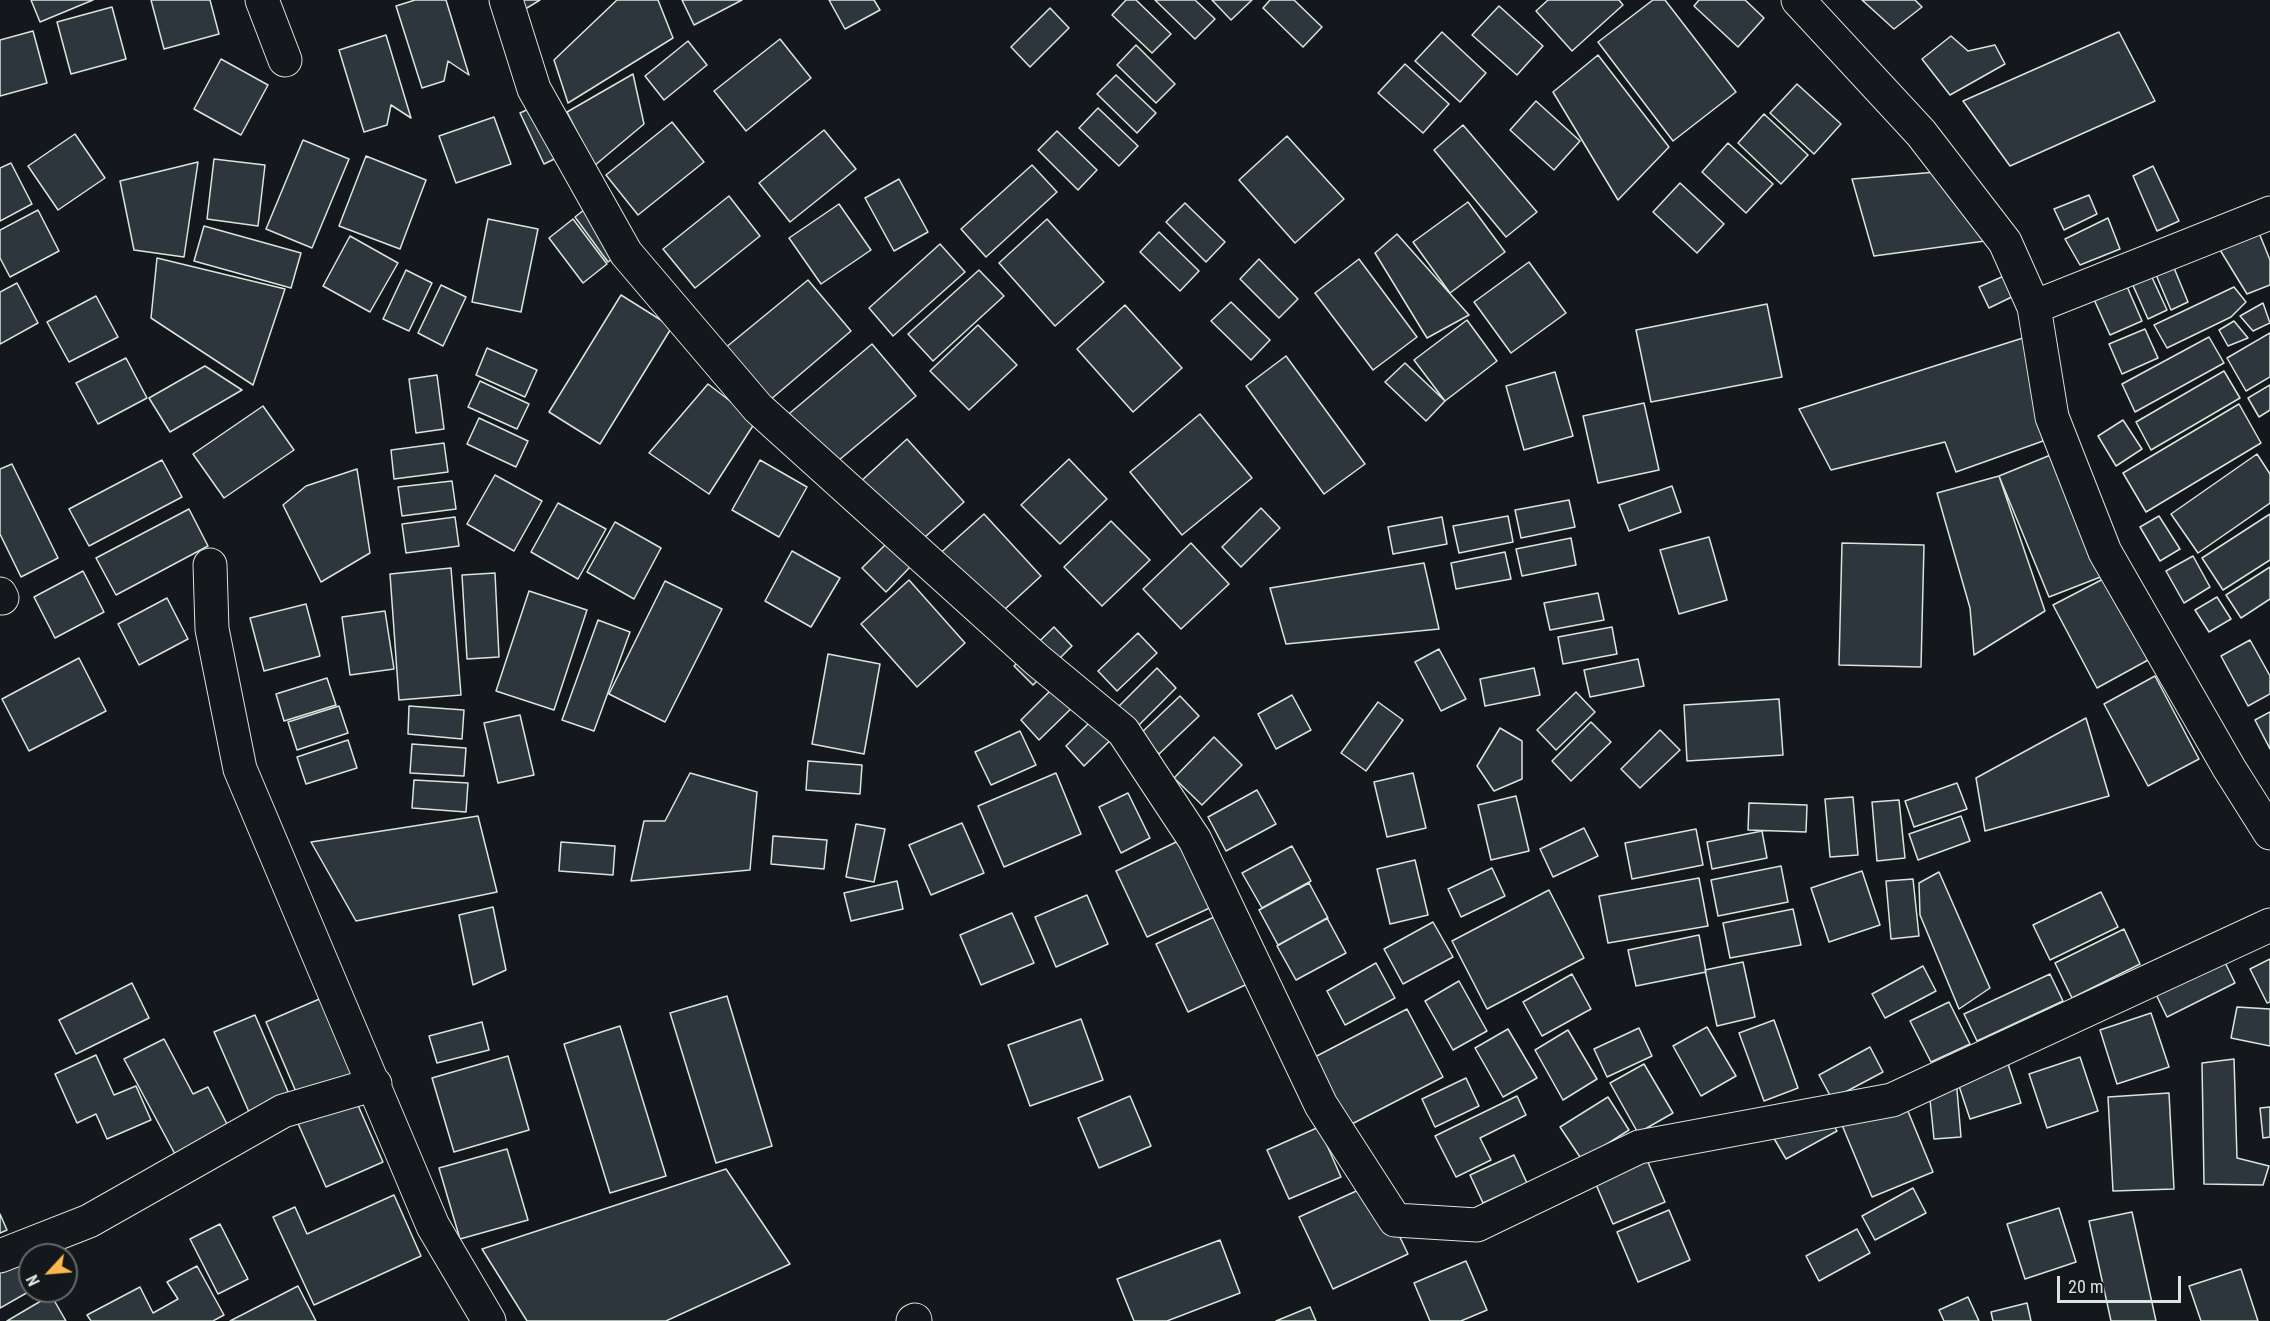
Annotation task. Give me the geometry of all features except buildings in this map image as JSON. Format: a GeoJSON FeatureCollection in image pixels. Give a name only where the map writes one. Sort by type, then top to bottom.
{"type":"FeatureCollection","features":[{"type":"Feature","properties":{"kind":"street"},"geometry":{"type":"LineString","coordinates":[[262,0],[285,60]]}},
{"type":"Feature","properties":{"kind":"street"},"geometry":{"type":"LineString","coordinates":[[506,0],[534,89],[626,253],[758,408],[1036,659],[1123,731],[1195,840],[1321,1105],[1395,1220],[1477,1226],[1639,1147],[1892,1100],[2270,926]]}},
{"type":"Feature","properties":{"kind":"street"},"geometry":{"type":"LineString","coordinates":[[1798,0],[1928,142],[2005,242],[2034,307],[2052,417],[2105,552],[2218,750],[2270,832]]}},
{"type":"Feature","properties":{"kind":"street"},"geometry":{"type":"LineString","coordinates":[[2034,307],[2270,213]]}},
{"type":"Feature","properties":{"kind":"street"},"geometry":{"type":"LineString","coordinates":[[210,565],[212,629],[240,769],[375,1084],[433,1226],[489,1321]]}},
{"type":"Feature","properties":{"kind":"street"},"geometry":{"type":"LineString","coordinates":[[0,1256],[89,1221],[283,1111],[375,1084]]}}]}
